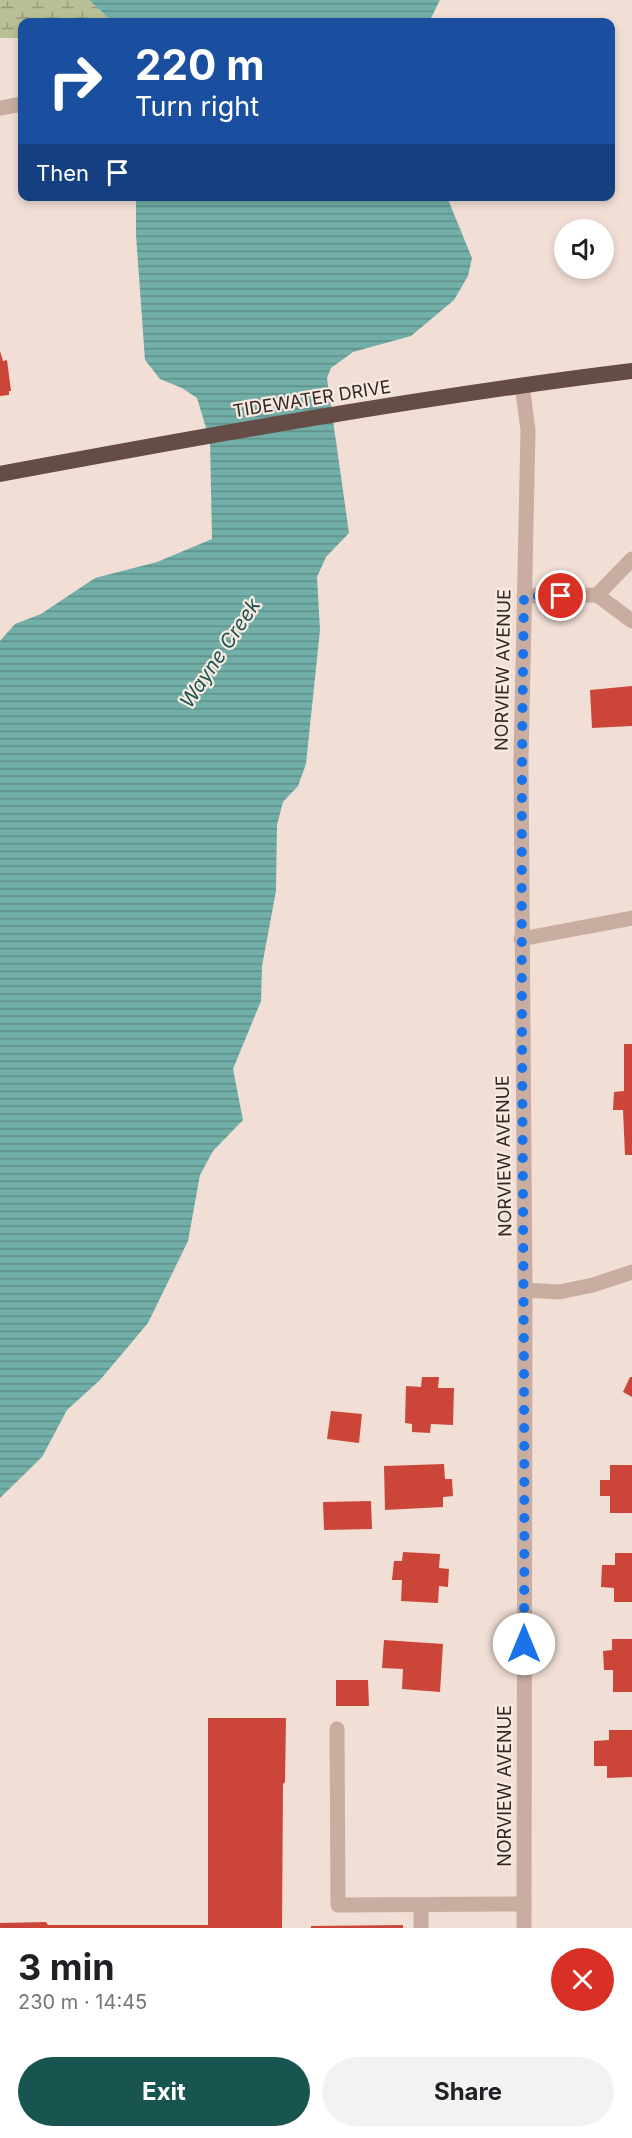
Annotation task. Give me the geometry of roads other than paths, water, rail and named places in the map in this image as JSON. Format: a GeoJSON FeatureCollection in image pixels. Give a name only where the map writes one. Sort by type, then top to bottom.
{"type":"FeatureCollection","features":[{"type":"Feature","properties":{"kind":"highway","name":"TIDEWATER DRIVE"},"geometry":{"type":"LineString","coordinates":[[0,474],[342,413],[522,385],[632,371]]}},
{"type":"Feature","properties":{"kind":"street"},"geometry":{"type":"LineString","coordinates":[[0,108],[18,105]]}},
{"type":"Feature","properties":{"kind":"street","name":"NORVIEW AVENUE"},"geometry":{"type":"LineString","coordinates":[[522,385],[528,430],[521,761],[525,1290],[524,1928]]}},
{"type":"Feature","properties":{"kind":"street"},"geometry":{"type":"LineString","coordinates":[[597,595],[632,559]]}},
{"type":"Feature","properties":{"kind":"street"},"geometry":{"type":"LineString","coordinates":[[524,596],[597,595],[632,621]]}},
{"type":"Feature","properties":{"kind":"street"},"geometry":{"type":"LineString","coordinates":[[521,939],[632,918]]}},
{"type":"Feature","properties":{"kind":"street"},"geometry":{"type":"LineString","coordinates":[[525,1290],[559,1292],[593,1285],[632,1272]]}},
{"type":"Feature","properties":{"kind":"street"},"geometry":{"type":"LineString","coordinates":[[337,1729],[338,1905],[524,1904]]}},
{"type":"Feature","properties":{"kind":"street"},"geometry":{"type":"LineString","coordinates":[[421,1905],[421,1928]]}},
{"type":"Feature","properties":{"kind":"water"},"geometry":{"type":"Polygon","coordinates":[[[89,0],[440,0],[431,18],[109,18],[89,0]]]}},
{"type":"Feature","properties":{"kind":"water","name":"Wayne Creek"},"geometry":{"type":"Polygon","coordinates":[[[136,201],[449,201],[472,258],[468,276],[454,300],[411,336],[353,352],[331,368],[327,378],[349,533],[326,557],[317,577],[320,630],[306,764],[298,786],[283,802],[277,825],[276,891],[262,966],[261,1001],[233,1069],[243,1120],[213,1151],[200,1175],[188,1241],[148,1323],[100,1380],[67,1410],[42,1457],[0,1498],[0,641],[15,624],[41,614],[95,578],[157,562],[212,539],[210,441],[197,398],[182,388],[160,379],[145,360],[136,235],[136,201]]]}}]}
